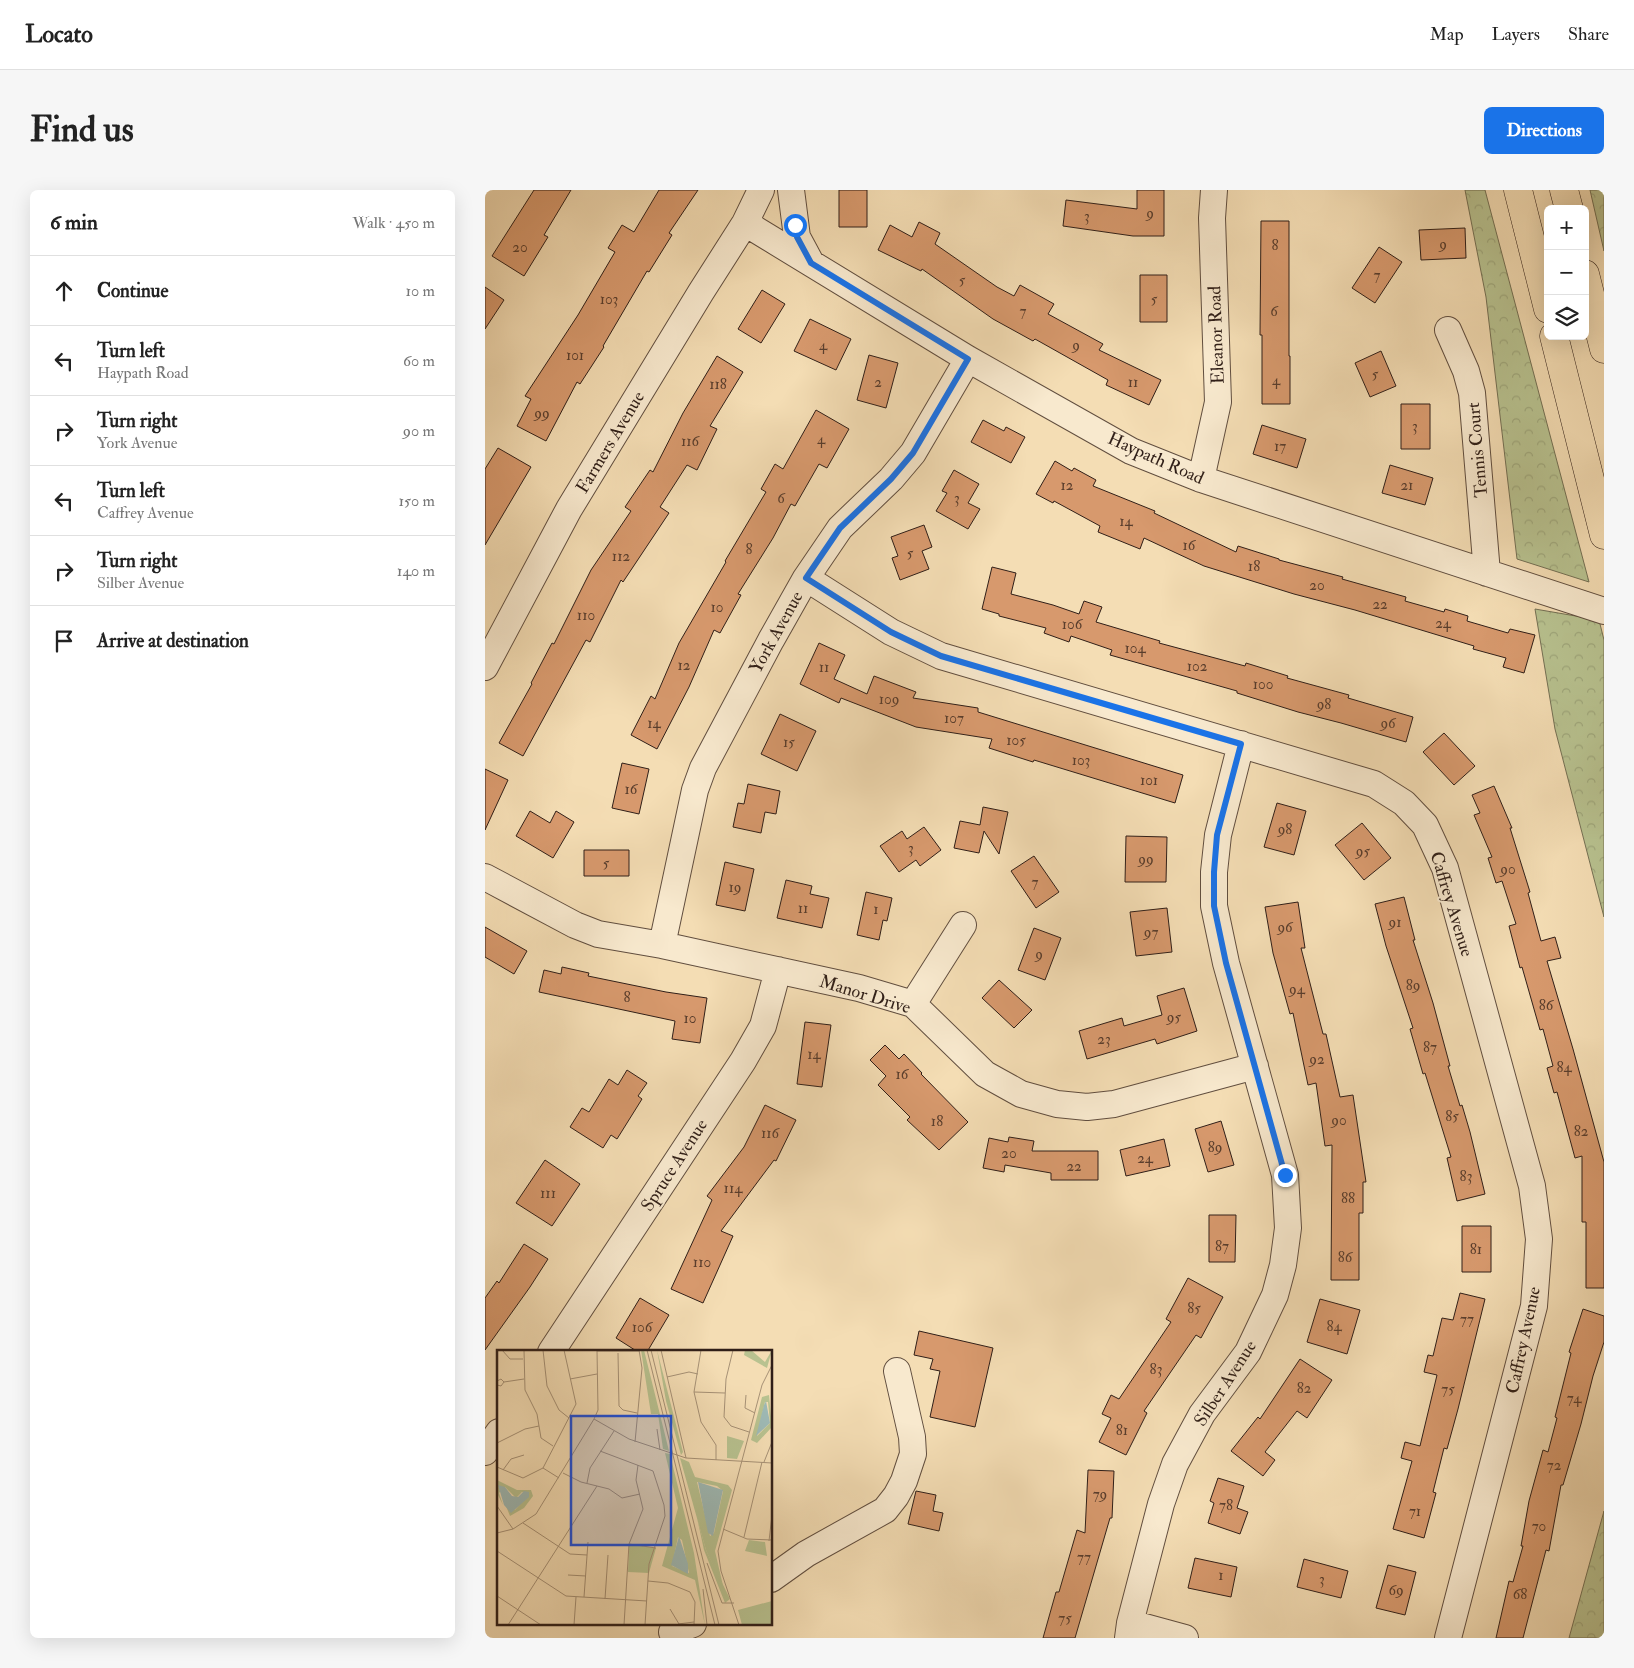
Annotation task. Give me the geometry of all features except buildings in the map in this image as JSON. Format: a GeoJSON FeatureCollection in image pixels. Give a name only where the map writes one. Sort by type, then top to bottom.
{"type":"FeatureCollection","features":[{"type":"Feature","properties":{"kind":"highway"},"geometry":{"type":"LineString","coordinates":[[1518,190],[1544,295]]}},
{"type":"Feature","properties":{"kind":"highway"},"geometry":{"type":"LineString","coordinates":[[1565,190],[1568,205]]}},
{"type":"Feature","properties":{"kind":"highway"},"geometry":{"type":"LineString","coordinates":[[1589,290],[1604,349]]}},
{"type":"Feature","properties":{"kind":"highway"},"geometry":{"type":"LineString","coordinates":[[1555,340],[1604,535]]}},
{"type":"Feature","properties":{"kind":"street","name":"Farmers Avenue"},"geometry":{"type":"LineString","coordinates":[[485,667],[569,510],[745,223],[761,190]]}},
{"type":"Feature","properties":{"kind":"street"},"geometry":{"type":"LineString","coordinates":[[791,190],[797,237],[811,263]]}},
{"type":"Feature","properties":{"kind":"street","name":"Eleanor Road"},"geometry":{"type":"LineString","coordinates":[[1201,479],[1218,402],[1212,218],[1214,190]]}},
{"type":"Feature","properties":{"kind":"street","name":"Haypath Road"},"geometry":{"type":"LineString","coordinates":[[745,223],[968,359],[1131,451],[1201,479],[1604,611]]}},
{"type":"Feature","properties":{"kind":"street","name":"Tennis Court"},"geometry":{"type":"LineString","coordinates":[[1448,330],[1466,371],[1472,393],[1487,574]]}},
{"type":"Feature","properties":{"kind":"street","name":"York Avenue"},"geometry":{"type":"LineString","coordinates":[[662,945],[695,790],[703,768],[806,578],[840,528],[891,479],[913,453],[968,359]]}},
{"type":"Feature","properties":{"kind":"street","name":"Caffrey Avenue"},"geometry":{"type":"LineString","coordinates":[[806,578],[891,632],[941,656],[1374,784],[1404,803],[1425,825],[1445,868],[1532,1186],[1539,1239],[1534,1306],[1449,1638]]}},
{"type":"Feature","properties":{"kind":"street","name":"Silber Avenue"},"geometry":{"type":"LineString","coordinates":[[1129,1631],[1161,1504],[1175,1464],[1202,1414],[1248,1352],[1275,1296],[1283,1265],[1287,1228],[1285,1175],[1226,963],[1214,906],[1217,835],[1241,744]]}},
{"type":"Feature","properties":{"kind":"street","name":"Manor Drive"},"geometry":{"type":"LineString","coordinates":[[485,877],[575,925],[598,934],[662,945],[778,970],[859,988],[913,1004],[985,1074],[1021,1094],[1057,1104],[1087,1106],[1114,1104],[1255,1066]]}},
{"type":"Feature","properties":{"kind":"street"},"geometry":{"type":"LineString","coordinates":[[913,1004],[963,925]]}},
{"type":"Feature","properties":{"kind":"street","name":"Spruce Avenue"},"geometry":{"type":"LineString","coordinates":[[552,1350],[743,1061],[763,1026],[778,970]]}},
{"type":"Feature","properties":{"kind":"street"},"geometry":{"type":"LineString","coordinates":[[773,1578],[807,1554],[885,1510],[896,1496],[904,1481],[913,1454],[912,1437],[897,1372]]}},
{"type":"Feature","properties":{"kind":"street"},"geometry":{"type":"LineString","coordinates":[[485,1452],[497,1435]]}},
{"type":"Feature","properties":{"kind":"street"},"geometry":{"type":"LineString","coordinates":[[1129,1631],[1185,1638]]}},
{"type":"Feature","properties":{"kind":"green space"},"geometry":{"type":"Polygon","coordinates":[[[1465,190],[1485,190],[1589,582],[1517,559],[1486,297],[1465,190]]]}},
{"type":"Feature","properties":{"kind":"green space"},"geometry":{"type":"Polygon","coordinates":[[[1590,190],[1604,190],[1604,251],[1590,190]]]}},
{"type":"Feature","properties":{"kind":"green space"},"geometry":{"type":"Polygon","coordinates":[[[1535,609],[1599,620],[1604,640],[1604,917],[1555,729],[1535,609]]]}},
{"type":"Feature","properties":{"kind":"green space"},"geometry":{"type":"Polygon","coordinates":[[[1604,1511],[1604,1638],[1569,1638],[1604,1511]]]}},
{"type":"Feature","properties":{"kind":"route"},"geometry":{"type":"LineString","coordinates":[[795,225],[797,237],[811,263],[968,359],[913,453],[891,479],[840,528],[806,578],[891,632],[941,656],[1241,744],[1217,835],[1214,906],[1226,963],[1285,1175]]}}]}
